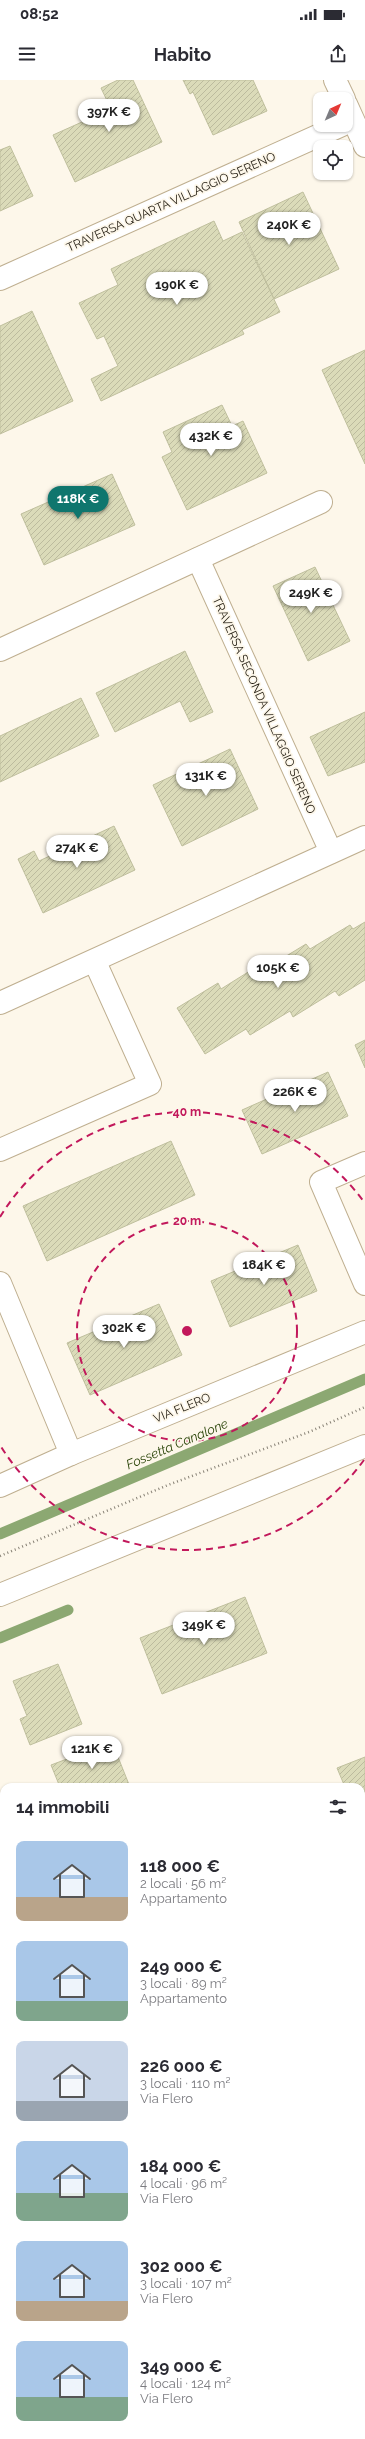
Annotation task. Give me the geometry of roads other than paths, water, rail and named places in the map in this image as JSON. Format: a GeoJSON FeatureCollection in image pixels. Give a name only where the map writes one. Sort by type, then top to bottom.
{"type":"FeatureCollection","features":[{"type":"Feature","properties":{"kind":"street"},"geometry":{"type":"LineString","coordinates":[[335,80],[341,92]]}},
{"type":"Feature","properties":{"kind":"street"},"geometry":{"type":"LineString","coordinates":[[353,123],[365,146]]}},
{"type":"Feature","properties":{"kind":"street","name":"TRAVERSA QUARTA VILLAGGIO SERENO"},"geometry":{"type":"LineString","coordinates":[[0,279],[318,132]]}},
{"type":"Feature","properties":{"kind":"street"},"geometry":{"type":"LineString","coordinates":[[0,650],[321,502]]}},
{"type":"Feature","properties":{"kind":"street","name":"TRAVERSA SECONDA VILLAGGIO SERENO"},"geometry":{"type":"LineString","coordinates":[[198,559],[331,852]]}},
{"type":"Feature","properties":{"kind":"street"},"geometry":{"type":"LineString","coordinates":[[0,1003],[95,962],[365,837]]}},
{"type":"Feature","properties":{"kind":"street"},"geometry":{"type":"LineString","coordinates":[[0,1150],[150,1084],[95,962]]}},
{"type":"Feature","properties":{"kind":"street"},"geometry":{"type":"LineString","coordinates":[[365,1163],[322,1182],[365,1284]]}},
{"type":"Feature","properties":{"kind":"street"},"geometry":{"type":"LineString","coordinates":[[0,1283],[70,1454]]}},
{"type":"Feature","properties":{"kind":"street","name":"VIA FLERO"},"geometry":{"type":"LineString","coordinates":[[0,1486],[70,1454],[365,1332]]}},
{"type":"Feature","properties":{"kind":"street"},"geometry":{"type":"LineString","coordinates":[[0,1595],[365,1446]]}},
{"type":"Feature","properties":{"kind":"waterway","name":"Fossetta Canalone"},"geometry":{"type":"LineString","coordinates":[[0,1534],[365,1379]]}},
{"type":"Feature","properties":{"kind":"waterway","name":"Fossetta Canalone"},"geometry":{"type":"LineString","coordinates":[[0,1638],[68,1610]]}}]}
